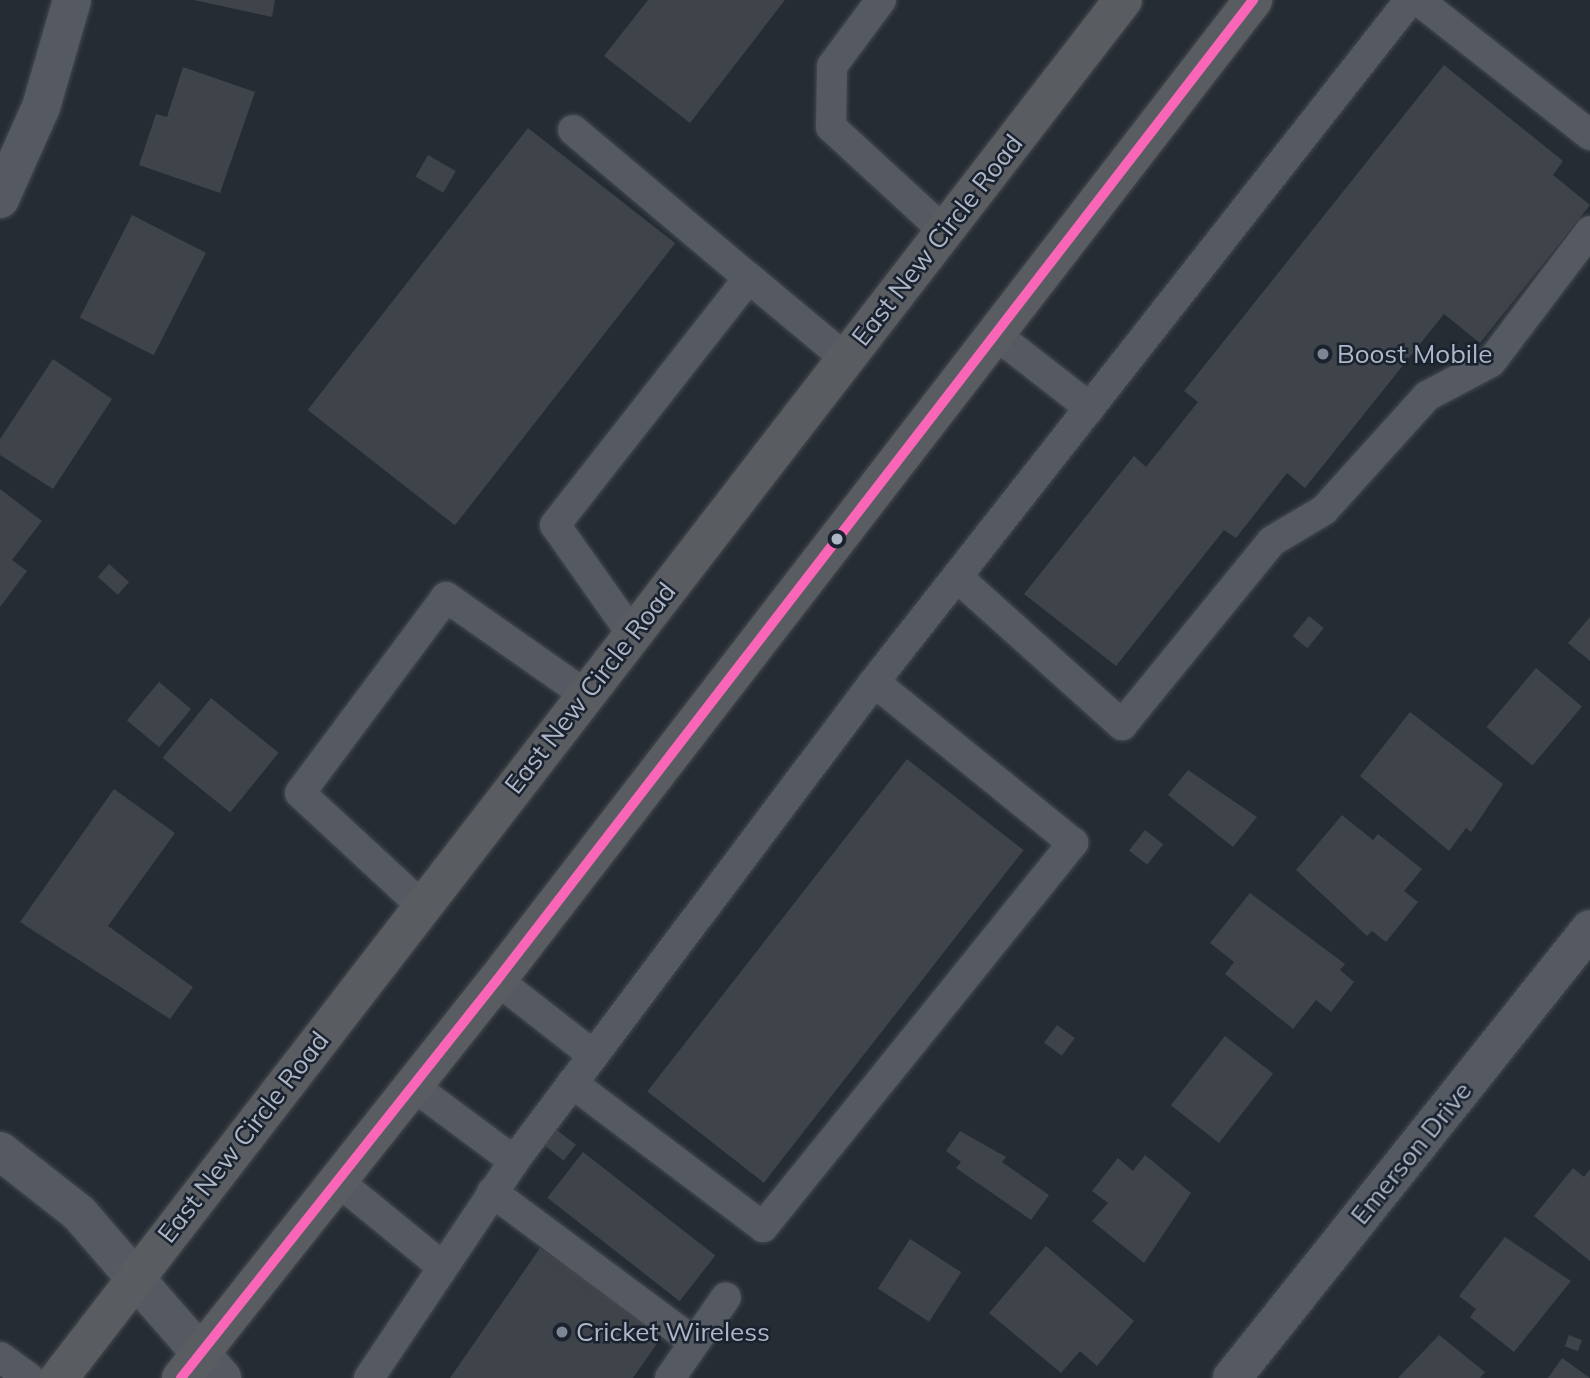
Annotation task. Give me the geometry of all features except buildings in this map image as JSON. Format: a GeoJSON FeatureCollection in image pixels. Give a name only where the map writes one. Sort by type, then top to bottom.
{"type":"FeatureCollection","features":[{"type":"Feature","properties":{"kind":"highway","name":"East New Circle Road"},"geometry":{"type":"LineString","coordinates":[[59,1378],[134,1277],[1123,0]]}},
{"type":"Feature","properties":{"kind":"highway"},"geometry":{"type":"LineString","coordinates":[[201,1371],[339,1182],[1253,0]]}},
{"type":"Feature","properties":{"kind":"street"},"geometry":{"type":"LineString","coordinates":[[0,199],[41,107],[72,0]]}},
{"type":"Feature","properties":{"kind":"street","name":"Emerson Drive"},"geometry":{"type":"LineString","coordinates":[[1232,1378],[1590,929]]}},
{"type":"Feature","properties":{"kind":"street"},"geometry":{"type":"LineString","coordinates":[[5,1165],[79,1213],[134,1277],[201,1371]]}},
{"type":"Feature","properties":{"kind":"lane"},"geometry":{"type":"LineString","coordinates":[[881,0],[832,66],[831,127],[944,231]]}},
{"type":"Feature","properties":{"kind":"lane"},"geometry":{"type":"LineString","coordinates":[[371,1377],[514,1161],[874,682],[1410,0]]}},
{"type":"Feature","properties":{"kind":"lane"},"geometry":{"type":"LineString","coordinates":[[1418,0],[1590,135]]}},
{"type":"Feature","properties":{"kind":"lane"},"geometry":{"type":"LineString","coordinates":[[573,130],[845,358]]}},
{"type":"Feature","properties":{"kind":"lane"},"geometry":{"type":"LineString","coordinates":[[957,577],[1122,725],[1272,541],[1324,510],[1427,396],[1490,362],[1590,231]]}},
{"type":"Feature","properties":{"kind":"lane"},"geometry":{"type":"LineString","coordinates":[[632,634],[555,525],[750,278]]}},
{"type":"Feature","properties":{"kind":"lane"},"geometry":{"type":"LineString","coordinates":[[995,334],[1090,408]]}},
{"type":"Feature","properties":{"kind":"lane"},"geometry":{"type":"LineString","coordinates":[[422,906],[300,793],[446,597],[586,695]]}},
{"type":"Feature","properties":{"kind":"lane"},"geometry":{"type":"LineString","coordinates":[[572,1083],[764,1227],[1073,843],[874,682]]}},
{"type":"Feature","properties":{"kind":"lane"},"geometry":{"type":"LineString","coordinates":[[497,980],[593,1055]]}},
{"type":"Feature","properties":{"kind":"lane"},"geometry":{"type":"LineString","coordinates":[[413,1086],[514,1161]]}},
{"type":"Feature","properties":{"kind":"lane"},"geometry":{"type":"LineString","coordinates":[[339,1182],[443,1266]]}},
{"type":"Feature","properties":{"kind":"lane"},"geometry":{"type":"LineString","coordinates":[[492,1192],[694,1342]]}},
{"type":"Feature","properties":{"kind":"lane"},"geometry":{"type":"LineString","coordinates":[[670,1378],[726,1297]]}},
{"type":"Feature","properties":{"kind":"lane"},"geometry":{"type":"LineString","coordinates":[[0,1357],[29,1378]]}},
{"type":"Feature","properties":{"kind":"transit line"},"geometry":{"type":"LineString","coordinates":[[181,1378],[497,980],[1253,0]]}},
{"type":"Feature","properties":{"kind":"place","name":"Boost Mobile"},"geometry":{"type":"Point","coordinates":[1323,354]}},
{"type":"Feature","properties":{"kind":"place","name":"Cricket Wireless"},"geometry":{"type":"Point","coordinates":[562,1332]}}]}
